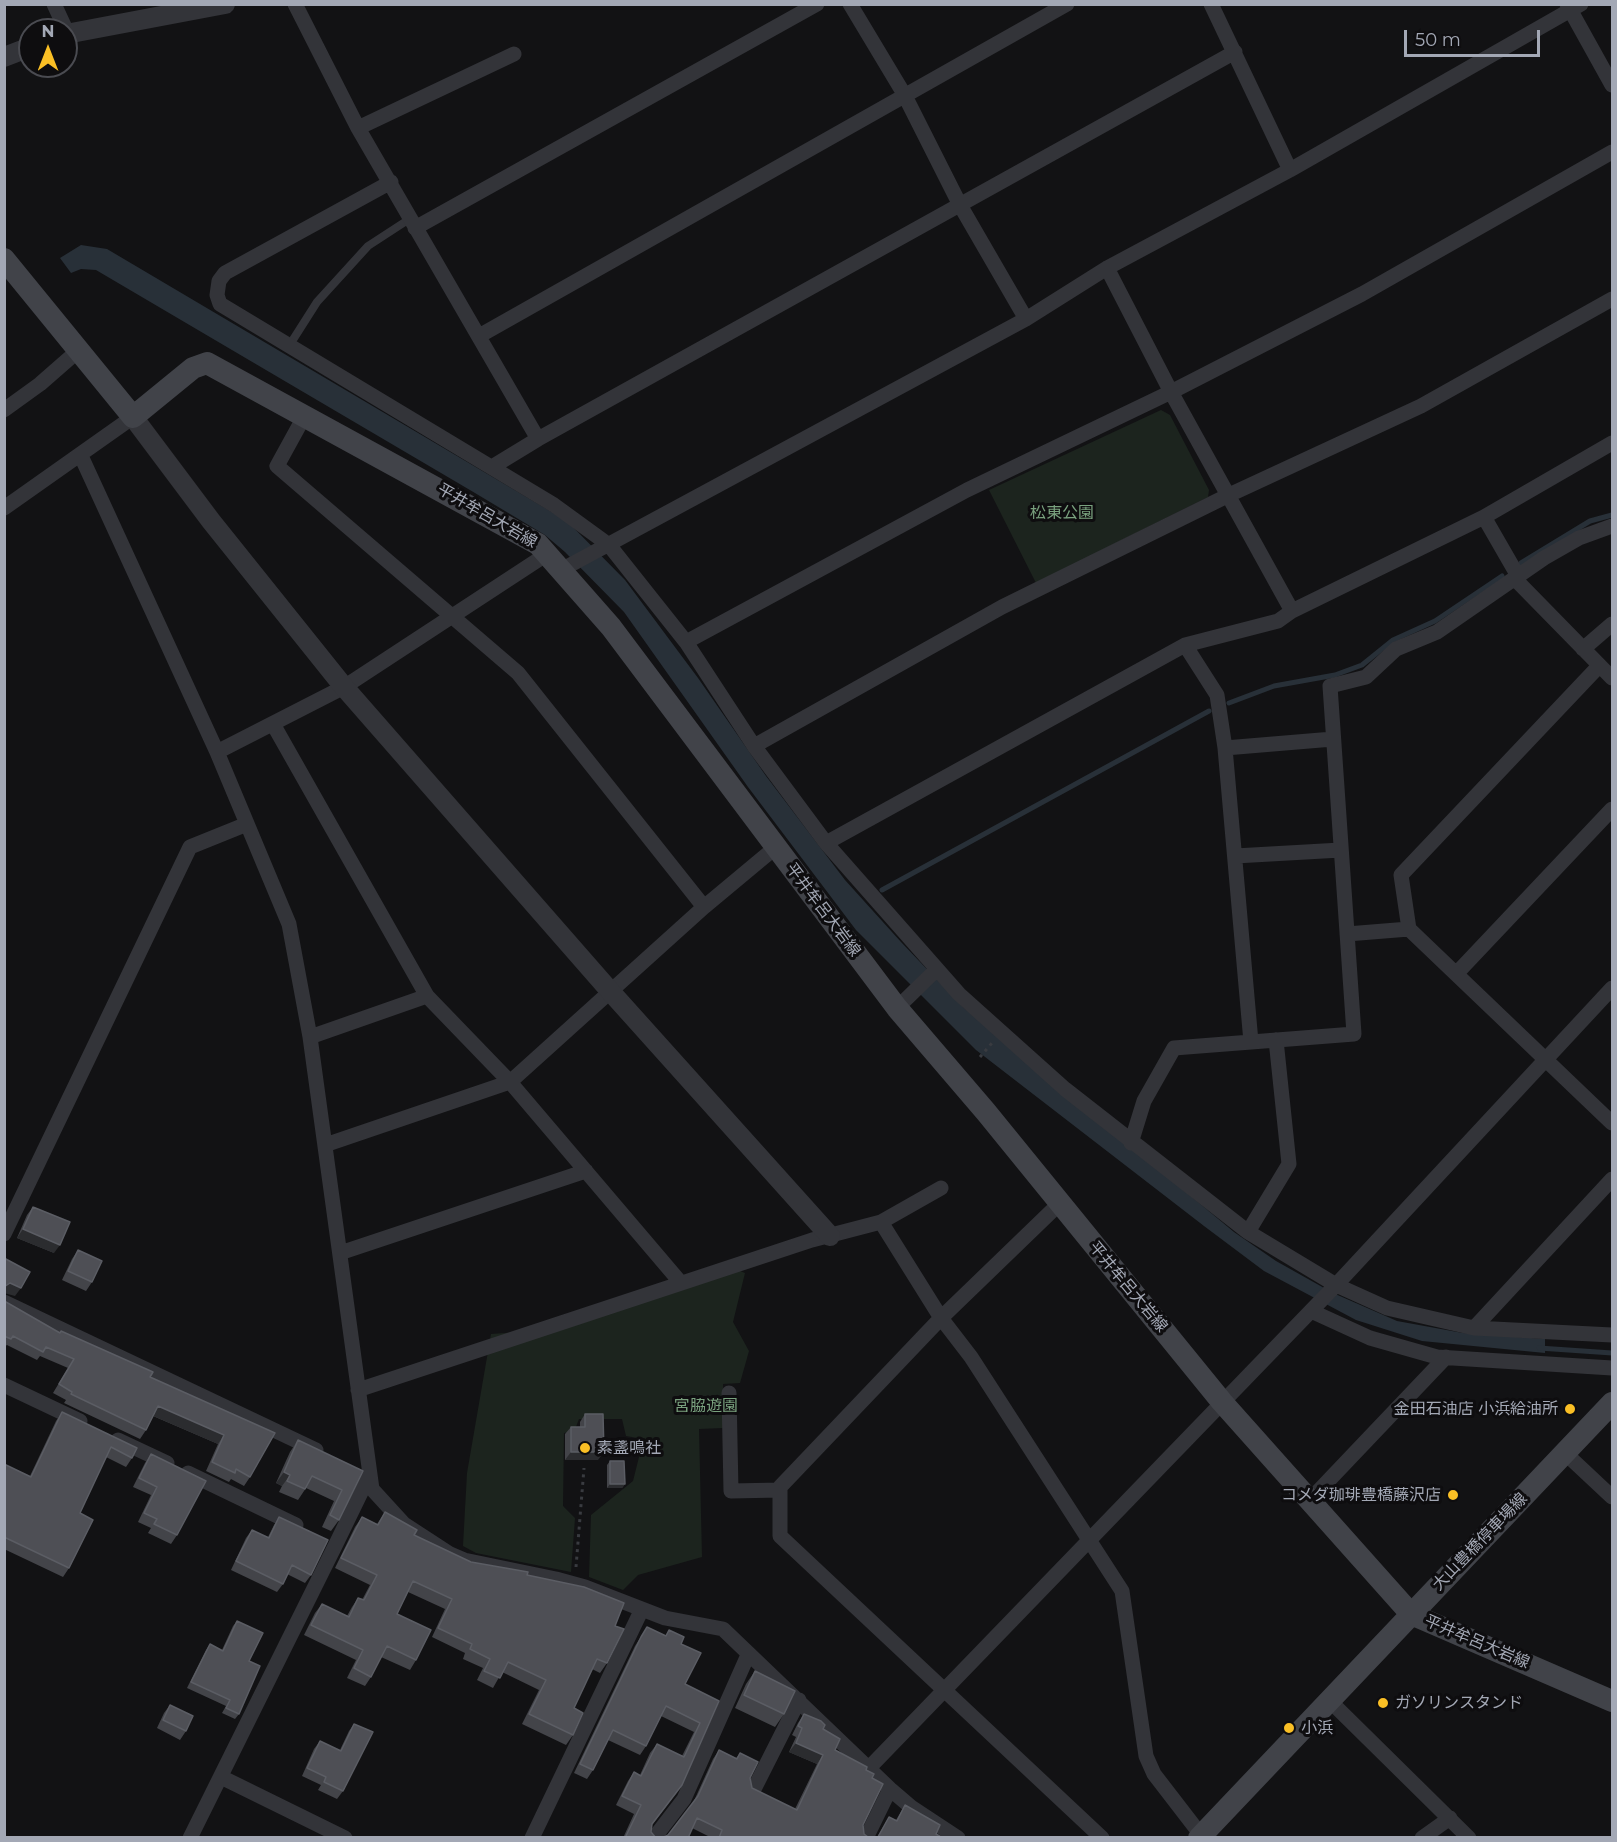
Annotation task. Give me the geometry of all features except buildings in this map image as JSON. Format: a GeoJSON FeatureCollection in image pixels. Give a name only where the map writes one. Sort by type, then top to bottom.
{"type":"FeatureCollection","features":[{"type":"Feature","properties":{"kind":"main road"},"geometry":{"type":"LineString","coordinates":[[4,259],[80,349],[133,417]]}},
{"type":"Feature","properties":{"kind":"main road","name":"平井牟呂大岩線"},"geometry":{"type":"LineString","coordinates":[[133,417],[194,368],[207,363],[538,544],[560,562],[776,847],[904,1001],[986,1112],[1059,1204],[1222,1402],[1411,1614],[1612,1701]]}},
{"type":"Feature","properties":{"kind":"main road","name":"大山豊橋停車場線"},"geometry":{"type":"LineString","coordinates":[[1200,1836],[1612,1403]]}},
{"type":"Feature","properties":{"kind":"street"},"geometry":{"type":"LineString","coordinates":[[54,4],[60,18]]}},
{"type":"Feature","properties":{"kind":"street"},"geometry":{"type":"LineString","coordinates":[[78,30],[225,4]]}},
{"type":"Feature","properties":{"kind":"street"},"geometry":{"type":"LineString","coordinates":[[295,4],[358,128],[538,439]]}},
{"type":"Feature","properties":{"kind":"street"},"geometry":{"type":"LineString","coordinates":[[413,223],[817,4]]}},
{"type":"Feature","properties":{"kind":"street"},"geometry":{"type":"LineString","coordinates":[[850,4],[904,94],[960,205],[1026,319]]}},
{"type":"Feature","properties":{"kind":"street"},"geometry":{"type":"LineString","coordinates":[[479,336],[1067,4]]}},
{"type":"Feature","properties":{"kind":"street"},"geometry":{"type":"LineString","coordinates":[[1211,4],[1290,170]]}},
{"type":"Feature","properties":{"kind":"street"},"geometry":{"type":"LineString","coordinates":[[217,752],[344,687],[450,616],[560,562],[603,547],[1026,319],[1107,268],[1290,170],[1573,6],[1612,85]]}},
{"type":"Feature","properties":{"kind":"street"},"geometry":{"type":"LineString","coordinates":[[492,467],[538,439],[1235,52]]}},
{"type":"Feature","properties":{"kind":"street"},"geometry":{"type":"LineString","coordinates":[[358,128],[514,54]]}},
{"type":"Feature","properties":{"kind":"street"},"geometry":{"type":"LineString","coordinates":[[686,642],[967,490],[1171,392],[1362,294],[1612,152]]}},
{"type":"Feature","properties":{"kind":"street"},"geometry":{"type":"LineString","coordinates":[[391,182],[225,273],[219,281],[217,295],[220,304],[574,517],[686,642],[754,746],[826,843],[937,969],[1006,1037],[1131,1143],[1209,1199],[1248,1232],[1336,1285],[1387,1308],[1474,1328],[1612,1335]]}},
{"type":"Feature","properties":{"kind":"street"},"geometry":{"type":"LineString","coordinates":[[1107,268],[1171,392],[1292,611]]}},
{"type":"Feature","properties":{"kind":"street"},"geometry":{"type":"LineString","coordinates":[[754,746],[1002,608],[1229,495],[1421,406],[1612,299]]}},
{"type":"Feature","properties":{"kind":"street"},"geometry":{"type":"LineString","coordinates":[[4,410],[40,384],[80,349]]}},
{"type":"Feature","properties":{"kind":"street"},"geometry":{"type":"LineString","coordinates":[[305,415],[277,465],[533,690],[704,907]]}},
{"type":"Feature","properties":{"kind":"street"},"geometry":{"type":"LineString","coordinates":[[4,508],[81,456],[133,417],[211,521],[344,687],[610,991],[830,1236]]}},
{"type":"Feature","properties":{"kind":"street"},"geometry":{"type":"LineString","coordinates":[[826,843],[1185,645],[1278,621],[1292,611],[1484,517],[1612,443]]}},
{"type":"Feature","properties":{"kind":"street"},"geometry":{"type":"LineString","coordinates":[[81,456],[217,752],[289,924],[310,1037],[372,1489],[381,1502],[404,1524],[450,1554],[474,1563],[575,1584],[692,1625],[723,1629],[911,1808],[958,1838]]}},
{"type":"Feature","properties":{"kind":"street"},"geometry":{"type":"LineString","coordinates":[[1484,517],[1516,578],[1612,678]]}},
{"type":"Feature","properties":{"kind":"street"},"geometry":{"type":"LineString","coordinates":[[1131,1143],[1144,1101],[1174,1048],[1354,1034],[1330,686],[1366,677],[1396,649],[1437,632],[1580,538],[1612,526]]}},
{"type":"Feature","properties":{"kind":"street"},"geometry":{"type":"LineString","coordinates":[[1583,649],[1612,624]]}},
{"type":"Feature","properties":{"kind":"street"},"geometry":{"type":"LineString","coordinates":[[1185,645],[1217,695],[1225,748],[1251,1042]]}},
{"type":"Feature","properties":{"kind":"street"},"geometry":{"type":"LineString","coordinates":[[1599,666],[1401,875],[1409,929],[1612,1123]]}},
{"type":"Feature","properties":{"kind":"street"},"geometry":{"type":"LineString","coordinates":[[273,724],[427,996],[510,1082],[681,1283]]}},
{"type":"Feature","properties":{"kind":"street"},"geometry":{"type":"LineString","coordinates":[[1225,748],[1333,739]]}},
{"type":"Feature","properties":{"kind":"street"},"geometry":{"type":"LineString","coordinates":[[1456,974],[1612,809]]}},
{"type":"Feature","properties":{"kind":"street"},"geometry":{"type":"LineString","coordinates":[[4,1234],[190,847],[247,824]]}},
{"type":"Feature","properties":{"kind":"street"},"geometry":{"type":"LineString","coordinates":[[325,1145],[510,1082],[704,907],[776,847]]}},
{"type":"Feature","properties":{"kind":"street"},"geometry":{"type":"LineString","coordinates":[[1235,856],[1341,850]]}},
{"type":"Feature","properties":{"kind":"street"},"geometry":{"type":"LineString","coordinates":[[1347,934],[1409,929]]}},
{"type":"Feature","properties":{"kind":"street"},"geometry":{"type":"LineString","coordinates":[[904,1001],[937,969]]}},
{"type":"Feature","properties":{"kind":"street"},"geometry":{"type":"LineString","coordinates":[[868,1769],[1336,1285],[1612,987]]}},
{"type":"Feature","properties":{"kind":"street"},"geometry":{"type":"LineString","coordinates":[[310,1037],[427,996]]}},
{"type":"Feature","properties":{"kind":"street"},"geometry":{"type":"LineString","coordinates":[[1248,1232],[1289,1164],[1276,1040]]}},
{"type":"Feature","properties":{"kind":"street"},"geometry":{"type":"LineString","coordinates":[[340,1253],[586,1171]]}},
{"type":"Feature","properties":{"kind":"street"},"geometry":{"type":"LineString","coordinates":[[1474,1328],[1612,1179]]}},
{"type":"Feature","properties":{"kind":"street"},"geometry":{"type":"LineString","coordinates":[[358,1390],[681,1283],[881,1222],[941,1188]]}},
{"type":"Feature","properties":{"kind":"street"},"geometry":{"type":"LineString","coordinates":[[1059,1204],[941,1318],[780,1487],[780,1536],[1102,1838]]}},
{"type":"Feature","properties":{"kind":"street"},"geometry":{"type":"LineString","coordinates":[[881,1222],[941,1318],[971,1357],[1122,1591],[1146,1756],[1154,1774],[1200,1836]]}},
{"type":"Feature","properties":{"kind":"street"},"geometry":{"type":"LineString","coordinates":[[4,1302],[330,1457]]}},
{"type":"Feature","properties":{"kind":"street"},"geometry":{"type":"LineString","coordinates":[[1311,1311],[1370,1338],[1446,1357],[1612,1368]]}},
{"type":"Feature","properties":{"kind":"street"},"geometry":{"type":"LineString","coordinates":[[1310,1500],[1446,1357]]}},
{"type":"Feature","properties":{"kind":"street"},"geometry":{"type":"LineString","coordinates":[[4,1385],[325,1539]]}},
{"type":"Feature","properties":{"kind":"street"},"geometry":{"type":"LineString","coordinates":[[729,1393],[731,1491],[780,1490]]}},
{"type":"Feature","properties":{"kind":"street"},"geometry":{"type":"LineString","coordinates":[[1565,1453],[1612,1497]]}},
{"type":"Feature","properties":{"kind":"street"},"geometry":{"type":"LineString","coordinates":[[350,1467],[369,1476]]}},
{"type":"Feature","properties":{"kind":"street"},"geometry":{"type":"LineString","coordinates":[[190,1838],[221,1777],[325,1539],[369,1476]]}},
{"type":"Feature","properties":{"kind":"street"},"geometry":{"type":"LineString","coordinates":[[532,1838],[642,1609]]}},
{"type":"Feature","properties":{"kind":"street"},"geometry":{"type":"LineString","coordinates":[[654,1838],[684,1799],[748,1655]]}},
{"type":"Feature","properties":{"kind":"street"},"geometry":{"type":"LineString","coordinates":[[753,1791],[798,1700]]}},
{"type":"Feature","properties":{"kind":"street"},"geometry":{"type":"LineString","coordinates":[[1330,1701],[1469,1838]]}},
{"type":"Feature","properties":{"kind":"street"},"geometry":{"type":"LineString","coordinates":[[221,1777],[345,1838]]}},
{"type":"Feature","properties":{"kind":"street"},"geometry":{"type":"LineString","coordinates":[[866,1838],[890,1789]]}},
{"type":"Feature","properties":{"kind":"street"},"geometry":{"type":"LineString","coordinates":[[1422,1838],[1450,1818]]}},
{"type":"Feature","properties":{"kind":"lane"},"geometry":{"type":"LineString","coordinates":[[289,346],[317,302],[355,260],[387,232],[413,223]]}},
{"type":"Feature","properties":{"kind":"path"},"geometry":{"type":"LineString","coordinates":[[575,1584],[584,1468]]}},
{"type":"Feature","properties":{"kind":"green space","name":"松東公園"},"geometry":{"type":"Polygon","coordinates":[[[1161,410],[1170,415],[1209,490],[1208,497],[1036,583],[989,490],[1161,410]]]}},
{"type":"Feature","properties":{"kind":"green space","name":"素盞鳴社"},"geometry":{"type":"Polygon","coordinates":[[[733,1268],[745,1273],[733,1322],[749,1351],[740,1383],[723,1384],[723,1428],[699,1429],[702,1557],[638,1575],[623,1590],[589,1577],[591,1515],[633,1481],[641,1449],[643,1439],[626,1436],[622,1419],[579,1419],[574,1432],[564,1433],[563,1506],[575,1518],[571,1572],[476,1553],[463,1546],[467,1473],[491,1334],[533,1331],[733,1268]]]}},
{"type":"Feature","properties":{"kind":"shaded area"},"geometry":{"type":"Polygon","coordinates":[[[81,245],[107,249],[567,521],[625,580],[698,678],[766,776],[845,880],[901,942],[964,1008],[1234,1232],[1276,1261],[1333,1293],[1397,1321],[1463,1333],[1545,1339],[1545,1353],[1422,1341],[1356,1320],[1264,1271],[1204,1226],[976,1050],[856,930],[748,787],[624,612],[565,552],[545,535],[96,270],[81,269],[71,273],[60,258],[81,245]]]}},
{"type":"Feature","properties":{"kind":"waterway"},"geometry":{"type":"LineString","coordinates":[[1521,563],[1590,521],[1612,515]]}},
{"type":"Feature","properties":{"kind":"waterway"},"geometry":{"type":"LineString","coordinates":[[1229,703],[1274,686],[1335,675],[1362,665],[1393,640],[1435,621],[1502,576]]}},
{"type":"Feature","properties":{"kind":"waterway"},"geometry":{"type":"LineString","coordinates":[[882,890],[1209,711]]}},
{"type":"Feature","properties":{"kind":"waterway"},"geometry":{"type":"LineString","coordinates":[[1539,1348],[1612,1353]]}},
{"type":"Feature","properties":{"kind":"place","name":"金田石油店 小浜給油所"},"geometry":{"type":"Point","coordinates":[1570,1409]}},
{"type":"Feature","properties":{"kind":"place","name":"素盞鳴社"},"geometry":{"type":"Point","coordinates":[585,1448]}},
{"type":"Feature","properties":{"kind":"place","name":"コメダ珈琲豊橋藤沢店"},"geometry":{"type":"Point","coordinates":[1453,1495]}},
{"type":"Feature","properties":{"kind":"place","name":"ガソリンスタンド"},"geometry":{"type":"Point","coordinates":[1383,1703]}},
{"type":"Feature","properties":{"kind":"place","name":"小浜"},"geometry":{"type":"Point","coordinates":[1289,1728]}},
{"type":"Feature","properties":{"kind":"park label","name":"宮脇遊園"},"geometry":{"type":"Point","coordinates":[706,1406]}}]}
